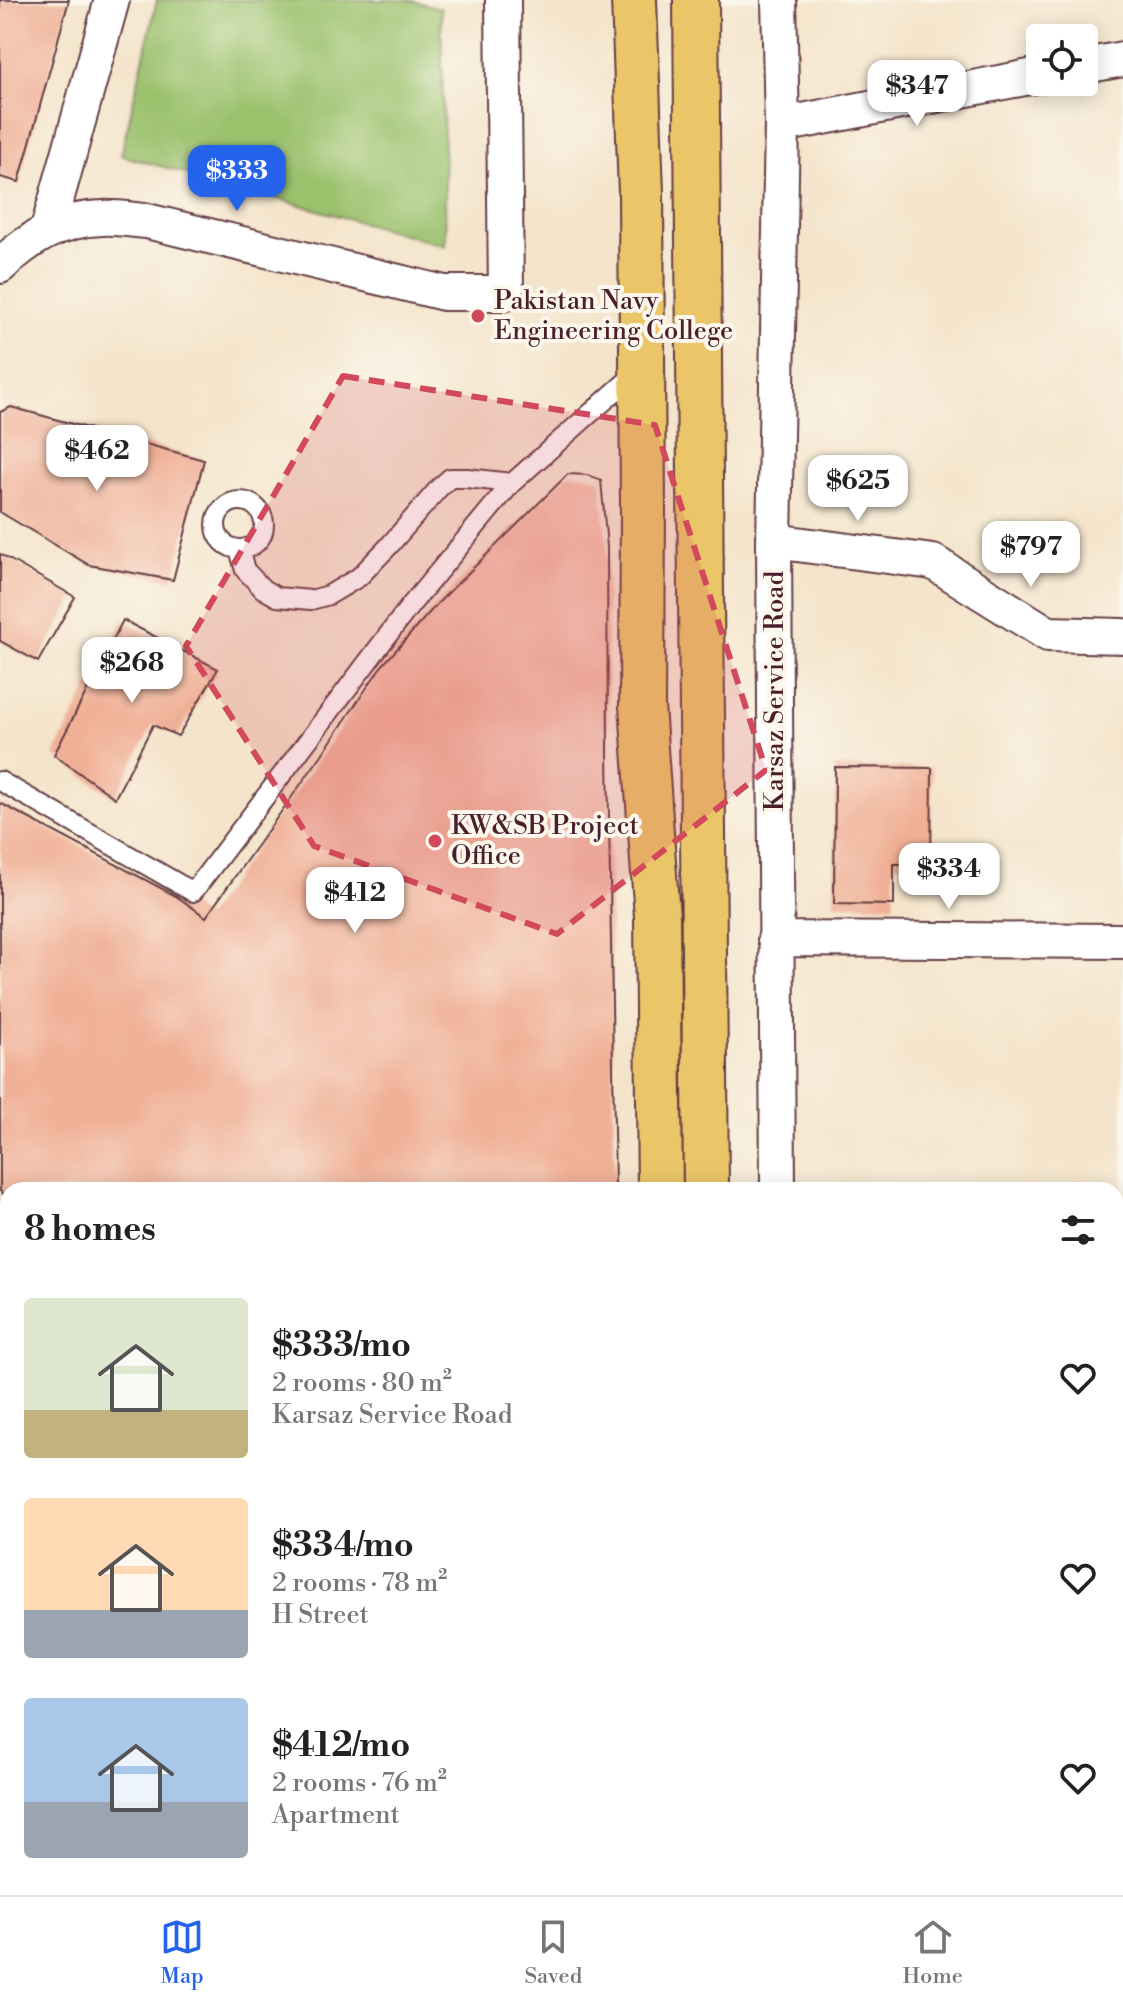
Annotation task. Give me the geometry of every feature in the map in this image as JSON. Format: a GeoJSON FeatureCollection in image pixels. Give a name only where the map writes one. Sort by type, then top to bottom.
{"type":"FeatureCollection","features":[{"type":"Feature","properties":{"kind":"highway"},"geometry":{"type":"LineString","coordinates":[[634,0],[641,193],[642,706],[657,917],[660,1182]]}},
{"type":"Feature","properties":{"kind":"highway"},"geometry":{"type":"LineString","coordinates":[[696,0],[706,1182]]}},
{"type":"Feature","properties":{"kind":"street"},"geometry":{"type":"LineString","coordinates":[[48,229],[112,0]]}},
{"type":"Feature","properties":{"kind":"street"},"geometry":{"type":"LineString","coordinates":[[3,259],[48,229],[77,221],[102,218],[147,221],[444,293],[506,293],[503,0]]}},
{"type":"Feature","properties":{"kind":"street","name":"Karsaz Service Road"},"geometry":{"type":"LineString","coordinates":[[778,1182],[774,541],[782,125],[779,0]]}},
{"type":"Feature","properties":{"kind":"street"},"geometry":{"type":"LineString","coordinates":[[1098,63],[1123,59]]}},
{"type":"Feature","properties":{"kind":"street"},"geometry":{"type":"LineString","coordinates":[[782,125],[1026,78]]}},
{"type":"Feature","properties":{"kind":"street"},"geometry":{"type":"LineString","coordinates":[[774,541],[933,562],[1048,634],[1123,636]]}},
{"type":"Feature","properties":{"kind":"street"},"geometry":{"type":"LineString","coordinates":[[775,939],[1123,941]]}},
{"type":"Feature","properties":{"kind":"lane"},"geometry":{"type":"LineString","coordinates":[[0,781],[193,892],[400,618],[512,483],[642,368]]}},
{"type":"Feature","properties":{"kind":"lane"},"geometry":{"type":"LineString","coordinates":[[239,549],[245,570],[263,589],[277,597],[311,600],[329,595],[359,577],[450,478],[512,483]]}},
{"type":"Feature","properties":{"kind":"highlighted area"},"geometry":{"type":"Polygon","coordinates":[[[343,376],[655,425],[766,770],[557,934],[314,846],[186,646],[343,376]]]}},
{"type":"Feature","properties":{"kind":"green space"},"geometry":{"type":"Polygon","coordinates":[[[157,0],[409,0],[441,8],[446,246],[121,155],[157,0]]]}},
{"type":"Feature","properties":{"kind":"building"},"geometry":{"type":"Polygon","coordinates":[[[0,0],[69,0],[19,182],[0,177],[0,0]]]}},
{"type":"Feature","properties":{"kind":"building"},"geometry":{"type":"Polygon","coordinates":[[[11,407],[204,460],[173,580],[89,565],[0,512],[0,412],[11,407]]]}},
{"type":"Feature","properties":{"kind":"building","name":"KW&SB Project Office"},"geometry":{"type":"Polygon","coordinates":[[[568,474],[587,475],[601,480],[607,547],[615,1182],[0,1182],[0,803],[176,896],[206,917],[380,668],[437,604],[568,474]]]}},
{"type":"Feature","properties":{"kind":"building"},"geometry":{"type":"Polygon","coordinates":[[[0,554],[75,597],[38,662],[0,641],[0,554]]]}},
{"type":"Feature","properties":{"kind":"building"},"geometry":{"type":"Polygon","coordinates":[[[123,620],[218,669],[178,736],[153,725],[115,798],[54,755],[123,620]]]}},
{"type":"Feature","properties":{"kind":"building"},"geometry":{"type":"Polygon","coordinates":[[[835,767],[932,768],[931,864],[894,864],[894,905],[834,904],[835,767]]]}},
{"type":"Feature","properties":{"kind":"place","name":"Pakistan Navy Engineering College"},"geometry":{"type":"Point","coordinates":[478,316]}},
{"type":"Feature","properties":{"kind":"place","name":"KW&SB Project Office"},"geometry":{"type":"Point","coordinates":[435,841]}}]}
